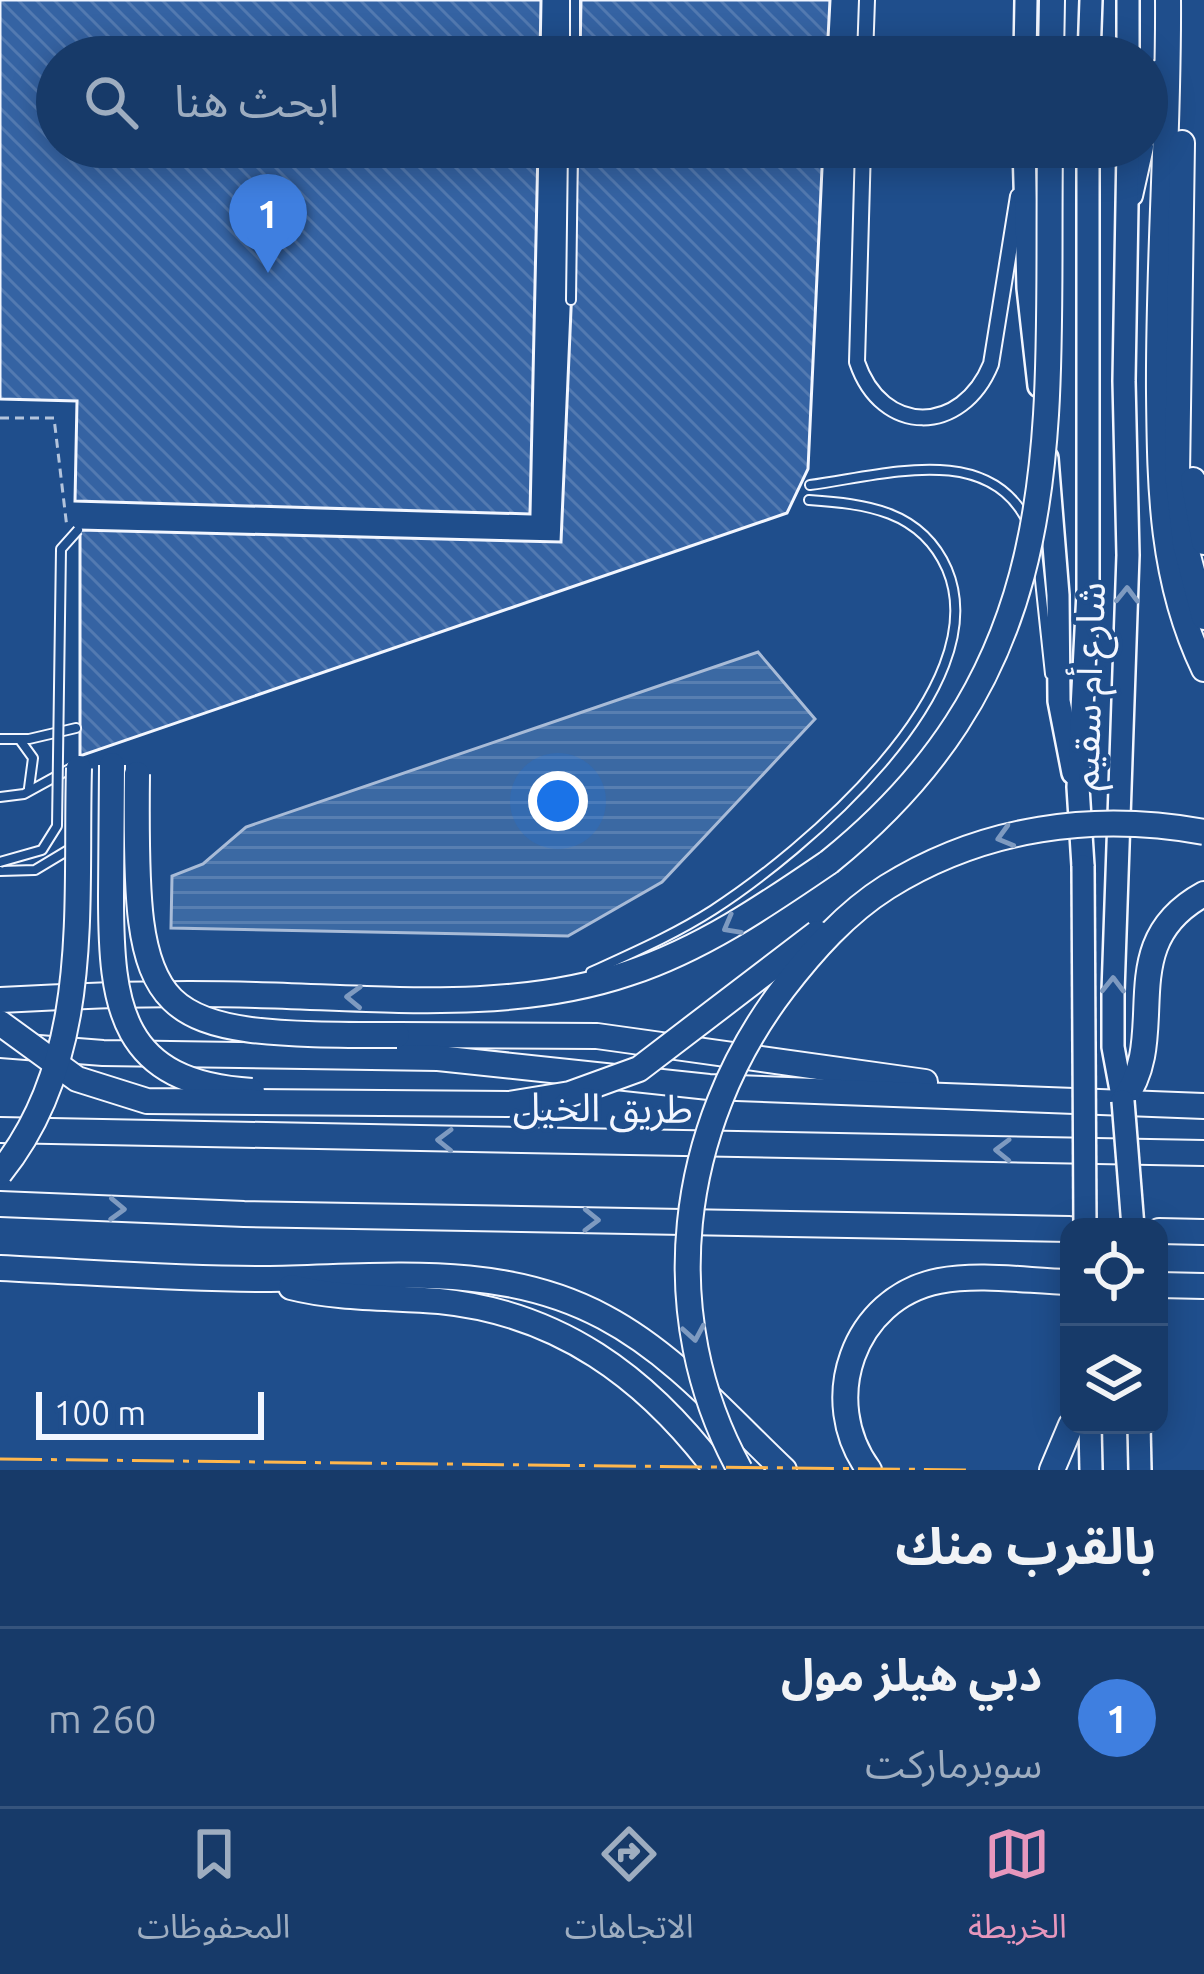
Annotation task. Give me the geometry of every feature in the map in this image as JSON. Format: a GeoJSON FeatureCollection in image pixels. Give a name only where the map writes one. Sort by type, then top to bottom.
{"type":"FeatureCollection","features":[{"type":"Feature","properties":{"kind":"highway"},"geometry":{"type":"LineString","coordinates":[[1051,36],[1052,0]]}},
{"type":"Feature","properties":{"kind":"highway"},"geometry":{"type":"LineString","coordinates":[[1168,0],[1168,36]]}},
{"type":"Feature","properties":{"kind":"highway"},"geometry":{"type":"LineString","coordinates":[[1185,0],[1181,521],[1204,617]]}},
{"type":"Feature","properties":{"kind":"highway"},"geometry":{"type":"LineString","coordinates":[[0,1000],[142,992],[420,1000],[550,990],[630,973],[689,947],[751,915],[829,862],[890,808],[942,744],[990,660],[1024,569],[1047,443],[1050,168]]}},
{"type":"Feature","properties":{"kind":"highway"},"geometry":{"type":"LineString","coordinates":[[1166,168],[1160,282],[1162,510],[1174,594],[1204,669]]}},
{"type":"Feature","properties":{"kind":"highway"},"geometry":{"type":"LineString","coordinates":[[1179,406],[1204,542]]}},
{"type":"Feature","properties":{"kind":"highway"},"geometry":{"type":"LineString","coordinates":[[89,767],[112,974],[120,1013],[136,1039],[170,1070],[201,1083],[356,1104]]}},
{"type":"Feature","properties":{"kind":"highway"},"geometry":{"type":"LineString","coordinates":[[0,1173],[29,1134],[69,1030],[89,767]]}},
{"type":"Feature","properties":{"kind":"highway"},"geometry":{"type":"LineString","coordinates":[[137,774],[136,889],[146,961],[171,1001],[205,1022],[250,1034],[554,1034],[681,1045],[994,1090],[1027,1100]]}},
{"type":"Feature","properties":{"kind":"highway"},"geometry":{"type":"LineString","coordinates":[[0,1023],[67,1074],[132,1098],[201,1105],[509,1104],[570,1094],[623,1076],[670,1051],[795,947],[913,872],[1028,830],[1113,821],[1204,832]]}},
{"type":"Feature","properties":{"kind":"highway"},"geometry":{"type":"LineString","coordinates":[[1124,1101],[1140,1071],[1146,979],[1156,942],[1173,917],[1204,894]]}},
{"type":"Feature","properties":{"kind":"highway"},"geometry":{"type":"LineString","coordinates":[[740,1470],[713,1411],[692,1328],[687,1251],[698,1166],[719,1097],[746,1042],[807,958],[850,914]]}},
{"type":"Feature","properties":{"kind":"highway"},"geometry":{"type":"LineString","coordinates":[[0,1045],[103,1053],[437,1058],[709,1087],[1204,1106]]}},
{"type":"Feature","properties":{"kind":"highway","name":"طريق الخيل"},"geometry":{"type":"LineString","coordinates":[[0,1130],[1204,1154]]}},
{"type":"Feature","properties":{"kind":"highway"},"geometry":{"type":"LineString","coordinates":[[0,1204],[1060,1229]]}},
{"type":"Feature","properties":{"kind":"highway"},"geometry":{"type":"LineString","coordinates":[[1168,1231],[1204,1232]]}},
{"type":"Feature","properties":{"kind":"highway"},"geometry":{"type":"LineString","coordinates":[[0,1268],[266,1279],[478,1278],[563,1298],[620,1325],[671,1360],[784,1470]]}},
{"type":"Feature","properties":{"kind":"highway"},"geometry":{"type":"LineString","coordinates":[[266,1279],[306,1292],[478,1308],[552,1330],[634,1378],[681,1423],[716,1470]]}},
{"type":"Feature","properties":{"kind":"highway"},"geometry":{"type":"LineString","coordinates":[[868,1470],[850,1438],[844,1393],[855,1349],[884,1309],[940,1281],[1060,1282]]}},
{"type":"Feature","properties":{"kind":"highway"},"geometry":{"type":"LineString","coordinates":[[1168,1285],[1204,1286]]}},
{"type":"Feature","properties":{"kind":"highway"},"geometry":{"type":"LineString","coordinates":[[1052,1470],[1067,1434]]}},
{"type":"Feature","properties":{"kind":"main road"},"geometry":{"type":"LineString","coordinates":[[1025,36],[1026,0]]}},
{"type":"Feature","properties":{"kind":"main road"},"geometry":{"type":"LineString","coordinates":[[1089,36],[1090,0]]}},
{"type":"Feature","properties":{"kind":"main road"},"geometry":{"type":"LineString","coordinates":[[1128,0],[1128,36]]}},
{"type":"Feature","properties":{"kind":"main road"},"geometry":{"type":"LineString","coordinates":[[1162,36],[1168,0]]}},
{"type":"Feature","properties":{"kind":"main road"},"geometry":{"type":"LineString","coordinates":[[1023,168],[1028,288],[1055,538],[1059,701],[1078,787]]}},
{"type":"Feature","properties":{"kind":"main road","name":"شارع أم سقيم"},"geometry":{"type":"LineString","coordinates":[[1085,1218],[1083,866],[1078,787],[1088,592],[1088,168]]}},
{"type":"Feature","properties":{"kind":"main road","name":"شارع أم سقيم"},"geometry":{"type":"LineString","coordinates":[[1129,168],[1127,623],[1113,1047],[1124,1101],[1132,1218]]}},
{"type":"Feature","properties":{"kind":"main road"},"geometry":{"type":"LineString","coordinates":[[1129,212],[1139,168]]}},
{"type":"Feature","properties":{"kind":"main road"},"geometry":{"type":"LineString","coordinates":[[1090,1434],[1091,1470]]}},
{"type":"Feature","properties":{"kind":"main road"},"geometry":{"type":"LineString","coordinates":[[1139,1434],[1140,1470]]}},
{"type":"Feature","properties":{"kind":"street"},"geometry":{"type":"LineString","coordinates":[[866,36],[867,0]]}},
{"type":"Feature","properties":{"kind":"street"},"geometry":{"type":"LineString","coordinates":[[862,168],[857,362],[865,384],[880,402],[923,418],[967,403],[982,386],[991,364],[1023,173]]}},
{"type":"Feature","properties":{"kind":"lane"},"geometry":{"type":"LineString","coordinates":[[574,36],[575,0]]}},
{"type":"Feature","properties":{"kind":"lane"},"geometry":{"type":"LineString","coordinates":[[571,300],[573,168]]}},
{"type":"Feature","properties":{"kind":"lane"},"geometry":{"type":"LineString","coordinates":[[810,485],[944,470],[978,475],[1005,488],[1033,536],[1048,667],[1059,701]]}},
{"type":"Feature","properties":{"kind":"lane"},"geometry":{"type":"LineString","coordinates":[[550,990],[691,924],[799,848],[864,782],[939,676],[957,614],[950,578],[934,546],[892,513],[809,500]]}},
{"type":"Feature","properties":{"kind":"lane"},"geometry":{"type":"LineString","coordinates":[[0,862],[42,850],[58,826],[61,549],[78,530]]}},
{"type":"Feature","properties":{"kind":"lane"},"geometry":{"type":"LineString","coordinates":[[0,739],[20,740],[76,728]]}},
{"type":"Feature","properties":{"kind":"lane"},"geometry":{"type":"LineString","coordinates":[[20,740],[34,766],[24,794]]}},
{"type":"Feature","properties":{"kind":"lane"},"geometry":{"type":"LineString","coordinates":[[0,797],[24,794],[89,767],[85,821],[72,847],[35,870],[0,872]]}},
{"type":"Feature","properties":{"kind":"path"},"geometry":{"type":"LineString","coordinates":[[0,418],[54,418],[68,536]]}},
{"type":"Feature","properties":{"kind":"water"},"geometry":{"type":"Polygon","coordinates":[[[758,652],[815,719],[662,882],[568,936],[171,928],[172,876],[203,864],[246,827],[758,652]]]}},
{"type":"Feature","properties":{"kind":"building"},"geometry":{"type":"Polygon","coordinates":[[[0,0],[541,0],[540,36],[36,36],[36,168],[538,168],[530,514],[75,501],[77,401],[0,399],[0,0]]]}},
{"type":"Feature","properties":{"kind":"building"},"geometry":{"type":"Polygon","coordinates":[[[581,0],[830,0],[828,36],[580,36],[581,0]]]}},
{"type":"Feature","properties":{"kind":"building"},"geometry":{"type":"Polygon","coordinates":[[[577,168],[822,168],[808,469],[787,513],[80,756],[80,530],[561,542],[577,168]]]}},
{"type":"Feature","properties":{"kind":"power"},"geometry":{"type":"LineString","coordinates":[[0,1459],[973,1470]]}},
{"type":"Feature","properties":{"kind":"place","name":"دبي هيلز مول"},"geometry":{"type":"Point","coordinates":[268,273]}}]}
